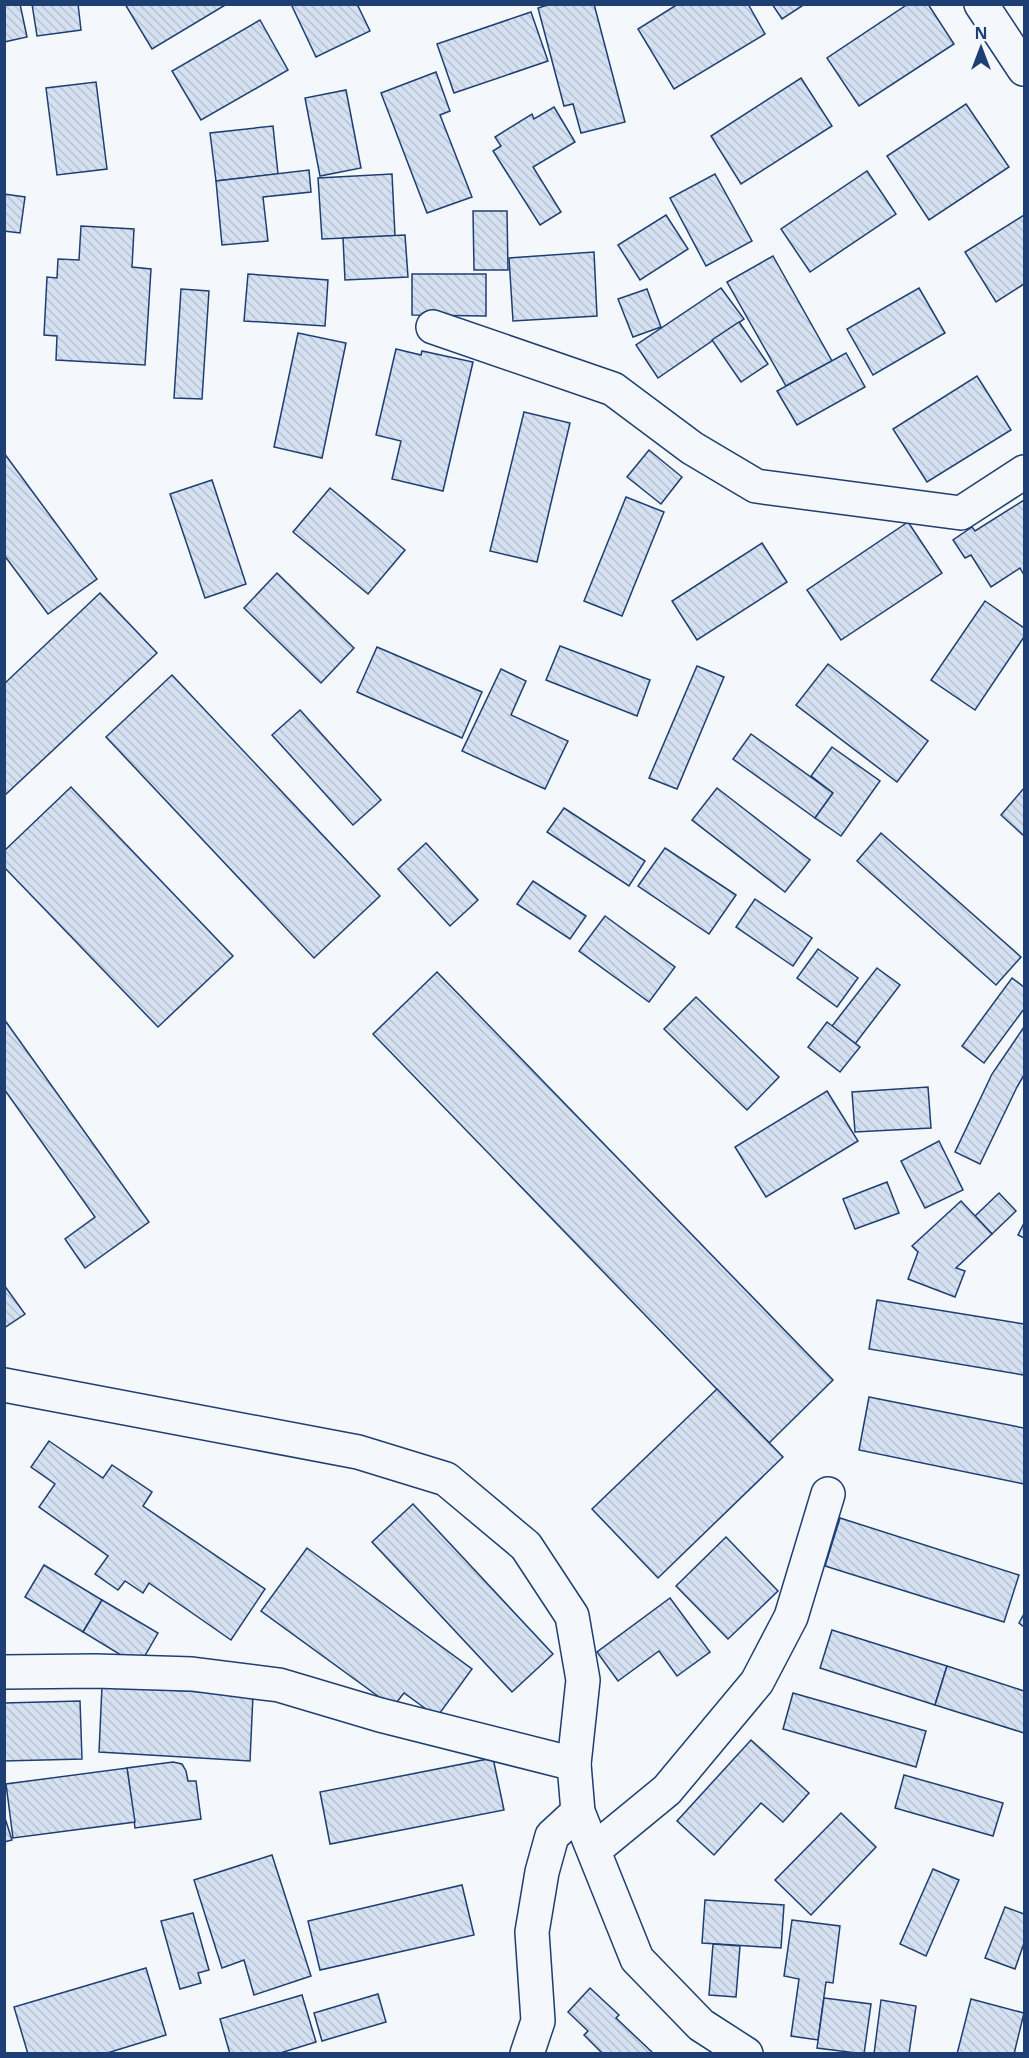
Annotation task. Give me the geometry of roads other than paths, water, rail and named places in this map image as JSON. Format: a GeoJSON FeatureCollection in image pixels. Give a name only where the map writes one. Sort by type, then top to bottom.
{"type":"FeatureCollection","features":[{"type":"Feature","properties":{"kind":"street"},"geometry":{"type":"LineString","coordinates":[[981,4],[1024,69]]}},
{"type":"Feature","properties":{"kind":"street"},"geometry":{"type":"LineString","coordinates":[[433,327],[613,389],[692,448],[756,486],[962,513],[1024,472]]}},
{"type":"Feature","properties":{"kind":"street"},"geometry":{"type":"LineString","coordinates":[[4,1384],[358,1452],[446,1479],[526,1546],[572,1616],[583,1680],[574,1764],[578,1812],[637,1959],[701,2025],[746,2054]]}},
{"type":"Feature","properties":{"kind":"street"},"geometry":{"type":"LineString","coordinates":[[594,1850],[667,1790],[757,1682],[790,1617],[828,1494]]}},
{"type":"Feature","properties":{"kind":"street"},"geometry":{"type":"LineString","coordinates":[[4,1672],[95,1671],[192,1674],[279,1685],[380,1715],[574,1764]]}},
{"type":"Feature","properties":{"kind":"street"},"geometry":{"type":"LineString","coordinates":[[526,2054],[538,2021],[532,1932],[542,1872],[552,1836],[578,1812]]}}]}
